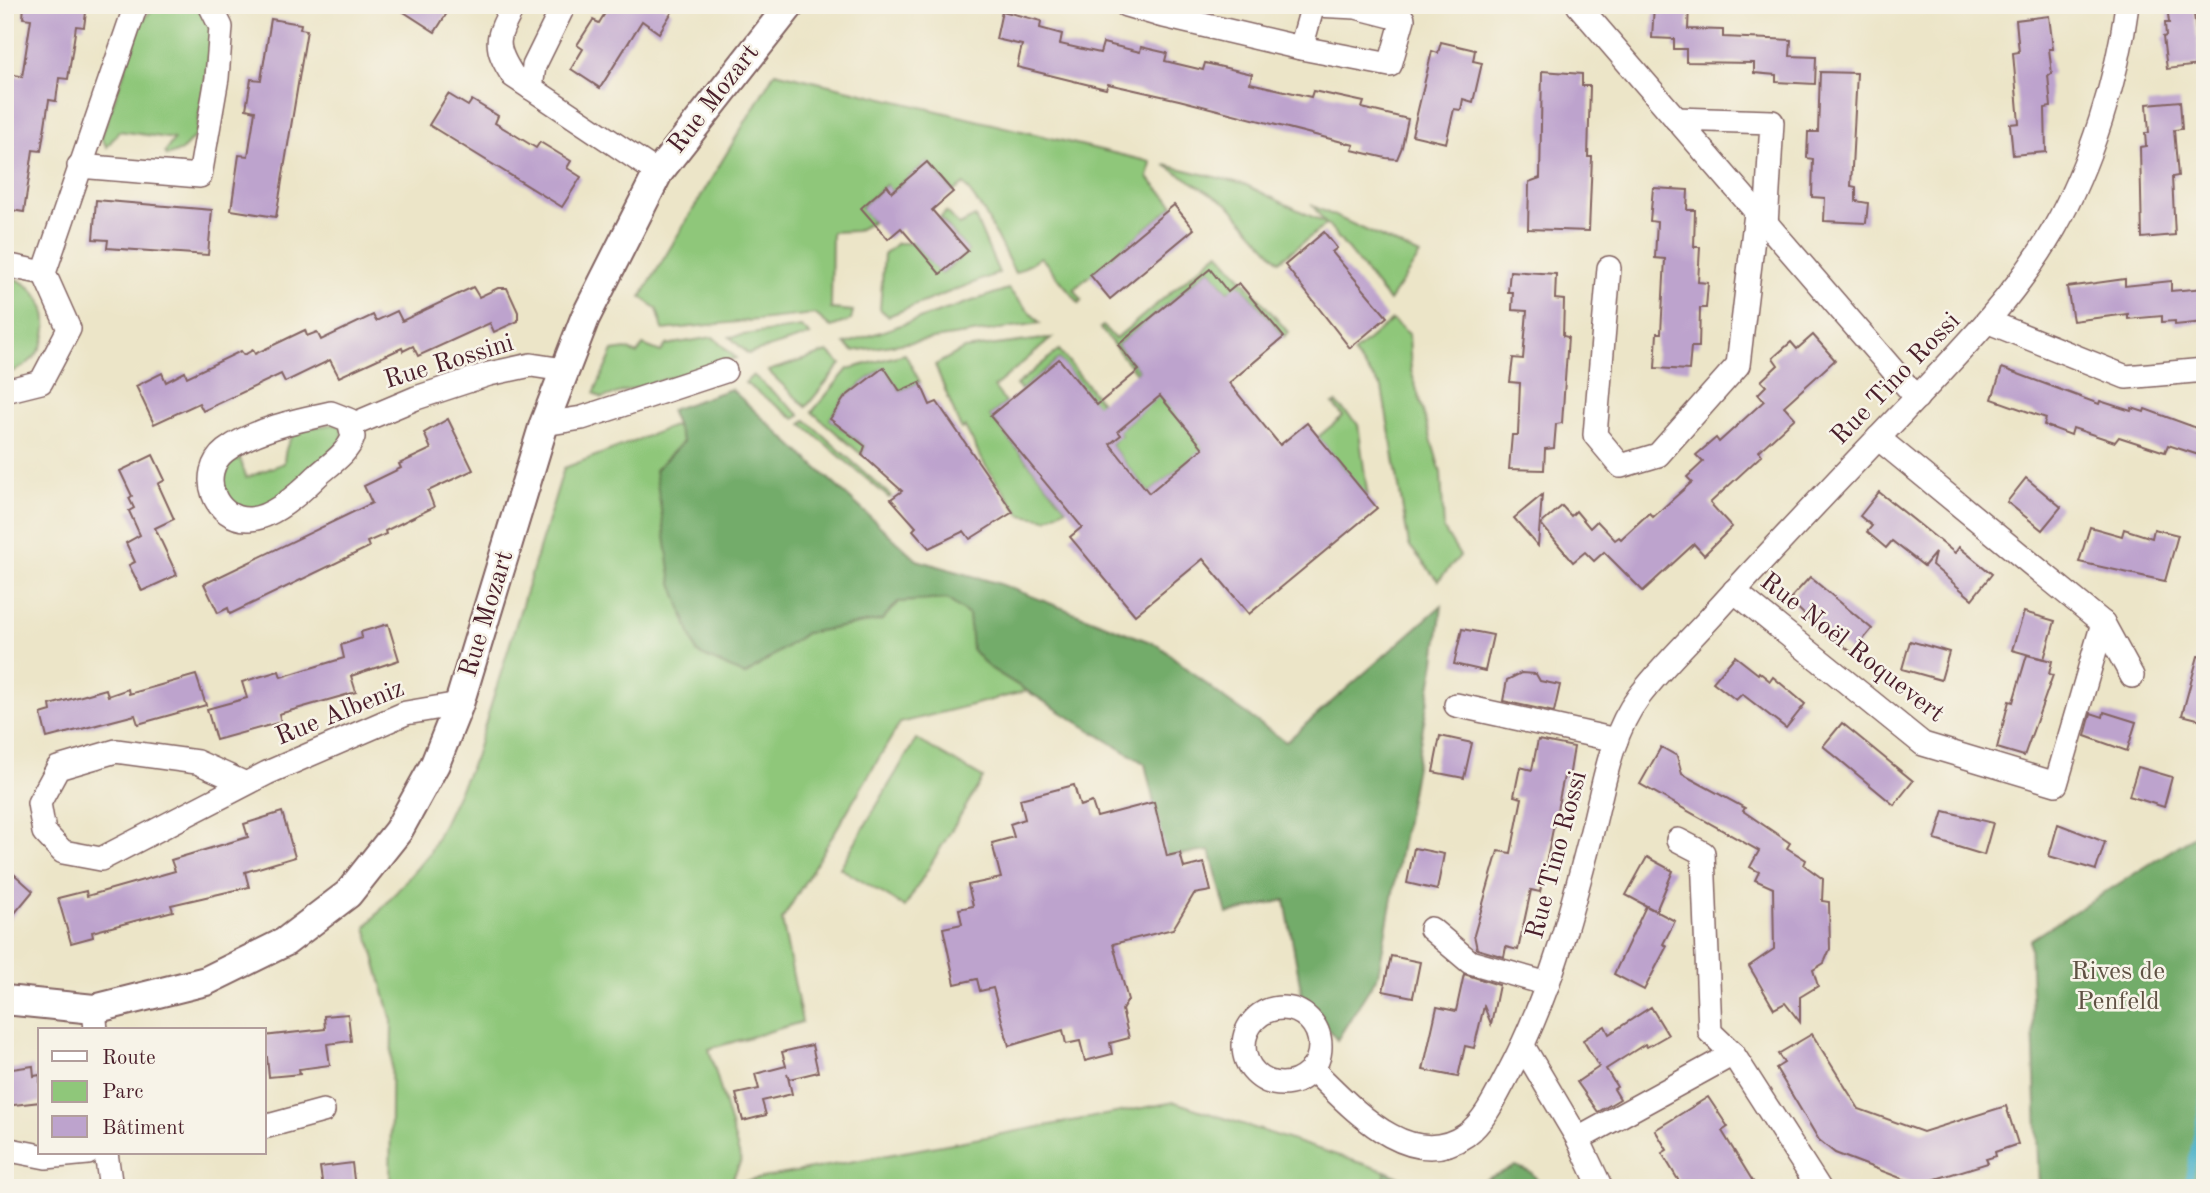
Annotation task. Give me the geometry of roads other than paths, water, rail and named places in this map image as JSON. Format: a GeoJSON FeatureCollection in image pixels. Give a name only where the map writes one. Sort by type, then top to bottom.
{"type":"FeatureCollection","features":[{"type":"Feature","properties":{"kind":"street"},"geometry":{"type":"LineString","coordinates":[[5,391],[41,382],[69,328],[44,273],[136,5]]}},
{"type":"Feature","properties":{"kind":"street"},"geometry":{"type":"LineString","coordinates":[[79,166],[200,176],[217,78],[221,27],[210,5]]}},
{"type":"Feature","properties":{"kind":"street"},"geometry":{"type":"LineString","coordinates":[[514,5],[498,35],[498,53],[513,76],[658,173]]}},
{"type":"Feature","properties":{"kind":"street"},"geometry":{"type":"LineString","coordinates":[[531,88],[534,65],[564,5]]}},
{"type":"Feature","properties":{"kind":"street","name":"Rue Mozart"},"geometry":{"type":"LineString","coordinates":[[5,1000],[95,1019],[206,981],[285,942],[348,894],[398,831],[436,764],[459,704],[544,424],[583,323],[658,173],[790,5]]}},
{"type":"Feature","properties":{"kind":"street"},"geometry":{"type":"LineString","coordinates":[[1126,5],[1160,10],[1301,48],[1390,65],[1403,19],[1356,6],[1314,5],[1301,48]]}},
{"type":"Feature","properties":{"kind":"street"},"geometry":{"type":"LineString","coordinates":[[1577,5],[1917,398]]}},
{"type":"Feature","properties":{"kind":"street","name":"Rue Tino Rossi"},"geometry":{"type":"LineString","coordinates":[[1312,1069],[1374,1127],[1405,1144],[1447,1146],[1469,1133],[1489,1110],[1523,1046],[1561,950],[1616,740],[1636,700],[1734,591],[1989,322],[2053,230],[2064,208],[2099,126],[2122,43],[2127,5]]}},
{"type":"Feature","properties":{"kind":"street"},"geometry":{"type":"LineString","coordinates":[[1609,268],[1595,435],[1621,466],[1658,455],[1738,365],[1761,219],[1772,122],[1676,119]]}},
{"type":"Feature","properties":{"kind":"street"},"geometry":{"type":"LineString","coordinates":[[5,265],[44,273]]}},
{"type":"Feature","properties":{"kind":"street"},"geometry":{"type":"LineString","coordinates":[[1989,322],[2126,377],[2205,370]]}},
{"type":"Feature","properties":{"kind":"street","name":"Rue Rossini"},"geometry":{"type":"LineString","coordinates":[[352,425],[416,398],[489,374],[531,365],[564,370]]}},
{"type":"Feature","properties":{"kind":"street"},"geometry":{"type":"LineString","coordinates":[[544,424],[582,418],[725,371]]}},
{"type":"Feature","properties":{"kind":"street"},"geometry":{"type":"LineString","coordinates":[[331,413],[344,416],[352,425],[353,437],[347,448],[307,487],[263,516],[239,518],[218,505],[212,495],[212,471],[226,450],[288,422],[331,413]]}},
{"type":"Feature","properties":{"kind":"street"},"geometry":{"type":"LineString","coordinates":[[1878,438],[2103,623],[2132,676]]}},
{"type":"Feature","properties":{"kind":"street","name":"Rue Noël Roquevert"},"geometry":{"type":"LineString","coordinates":[[1734,591],[1923,744],[2056,784],[2103,623]]}},
{"type":"Feature","properties":{"kind":"street","name":"Rue Albeniz"},"geometry":{"type":"LineString","coordinates":[[244,783],[197,762],[116,751],[58,768],[39,803],[44,832],[63,852],[101,859],[244,783],[406,713],[459,704]]}},
{"type":"Feature","properties":{"kind":"street","name":"Rue Tino Rossi"},"geometry":{"type":"LineString","coordinates":[[1455,705],[1616,740]]}},
{"type":"Feature","properties":{"kind":"street"},"geometry":{"type":"LineString","coordinates":[[1678,840],[1703,853],[1710,1032],[1733,1054],[1819,1188]]}},
{"type":"Feature","properties":{"kind":"street"},"geometry":{"type":"LineString","coordinates":[[1431,929],[1470,962],[1548,984]]}},
{"type":"Feature","properties":{"kind":"street"},"geometry":{"type":"LineString","coordinates":[[1523,1046],[1578,1139],[1601,1188]]}},
{"type":"Feature","properties":{"kind":"street"},"geometry":{"type":"LineString","coordinates":[[1578,1139],[1733,1054]]}},
{"type":"Feature","properties":{"kind":"street"},"geometry":{"type":"LineString","coordinates":[[266,1126],[323,1111]]}},
{"type":"Feature","properties":{"kind":"street"},"geometry":{"type":"LineString","coordinates":[[5,1149],[46,1157],[78,1154]]}},
{"type":"Feature","properties":{"kind":"street"},"geometry":{"type":"LineString","coordinates":[[106,1154],[111,1188]]}},
{"type":"Feature","properties":{"kind":"waterway"},"geometry":{"type":"LineString","coordinates":[[2187,1188],[2205,1096]]}},
{"type":"Feature","properties":{"kind":"park label","name":"Rives de Penfeld"},"geometry":{"type":"Point","coordinates":[2118,987]}}]}
